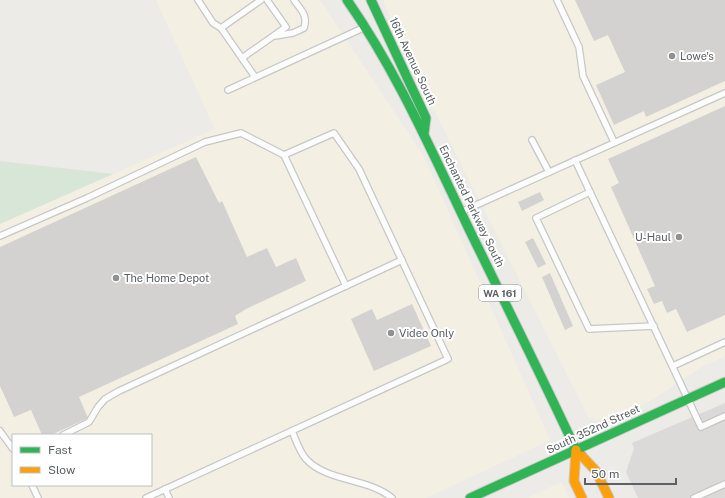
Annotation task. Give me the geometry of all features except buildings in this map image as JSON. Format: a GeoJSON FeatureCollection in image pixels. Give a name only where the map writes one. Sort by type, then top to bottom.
{"type":"FeatureCollection","features":[{"type":"Feature","properties":{"kind":"main road","name":"Enchanted Parkway South"},"geometry":{"type":"LineString","coordinates":[[347,0],[386,63],[424,134],[576,450],[596,471],[609,498]]}},
{"type":"Feature","properties":{"kind":"main road","name":"16th Avenue South"},"geometry":{"type":"LineString","coordinates":[[371,0],[426,118],[424,134]]}},
{"type":"Feature","properties":{"kind":"main road","name":"South 352nd Street"},"geometry":{"type":"LineString","coordinates":[[470,498],[725,382]]}},
{"type":"Feature","properties":{"kind":"main road","name":"Enchanted Parkway South"},"geometry":{"type":"LineString","coordinates":[[576,450],[574,481],[582,498]]}},
{"type":"Feature","properties":{"kind":"lane"},"geometry":{"type":"LineString","coordinates":[[198,0],[213,23],[221,28],[255,77]]}},
{"type":"Feature","properties":{"kind":"lane"},"geometry":{"type":"LineString","coordinates":[[221,28],[261,0]]}},
{"type":"Feature","properties":{"kind":"lane"},"geometry":{"type":"LineString","coordinates":[[242,58],[286,27],[267,0]]}},
{"type":"Feature","properties":{"kind":"lane"},"geometry":{"type":"LineString","coordinates":[[273,36],[304,28],[306,22],[305,16],[294,0]]}},
{"type":"Feature","properties":{"kind":"lane"},"geometry":{"type":"LineString","coordinates":[[557,0],[579,47],[583,76],[614,142]]}},
{"type":"Feature","properties":{"kind":"lane"},"geometry":{"type":"LineString","coordinates":[[228,90],[365,28]]}},
{"type":"Feature","properties":{"kind":"lane"},"geometry":{"type":"LineString","coordinates":[[462,212],[725,93]]}},
{"type":"Feature","properties":{"kind":"lane"},"geometry":{"type":"LineString","coordinates":[[0,236],[87,198],[205,142],[241,133],[284,155],[346,286]]}},
{"type":"Feature","properties":{"kind":"lane"},"geometry":{"type":"LineString","coordinates":[[146,498],[448,359],[360,169],[334,133],[284,155]]}},
{"type":"Feature","properties":{"kind":"lane"},"geometry":{"type":"LineString","coordinates":[[532,140],[548,172]]}},
{"type":"Feature","properties":{"kind":"lane"},"geometry":{"type":"LineString","coordinates":[[575,160],[702,428],[725,416]]}},
{"type":"Feature","properties":{"kind":"lane"},"geometry":{"type":"LineString","coordinates":[[590,192],[536,218],[589,329],[654,326]]}},
{"type":"Feature","properties":{"kind":"lane"},"geometry":{"type":"LineString","coordinates":[[65,434],[89,422],[104,399],[119,390],[402,260]]}},
{"type":"Feature","properties":{"kind":"lane"},"geometry":{"type":"LineString","coordinates":[[673,366],[725,342]]}},
{"type":"Feature","properties":{"kind":"lane"},"geometry":{"type":"LineString","coordinates":[[0,431],[12,448]]}},
{"type":"Feature","properties":{"kind":"lane"},"geometry":{"type":"LineString","coordinates":[[292,431],[305,458],[313,466],[371,487],[392,498]]}},
{"type":"Feature","properties":{"kind":"lane"},"geometry":{"type":"LineString","coordinates":[[694,498],[725,484]]}},
{"type":"Feature","properties":{"kind":"lane"},"geometry":{"type":"LineString","coordinates":[[32,486],[38,498]]}},
{"type":"Feature","properties":{"kind":"lane"},"geometry":{"type":"LineString","coordinates":[[165,490],[169,498]]}},
{"type":"Feature","properties":{"kind":"shaded area"},"geometry":{"type":"Polygon","coordinates":[[[156,0],[320,0],[424,157],[550,440],[426,498],[0,498],[0,224],[215,129],[156,0]]]}},
{"type":"Feature","properties":{"kind":"shaded area"},"geometry":{"type":"Polygon","coordinates":[[[383,0],[725,0],[725,356],[703,366],[658,396],[623,416],[606,420],[589,418],[408,58],[383,0]]]}},
{"type":"Feature","properties":{"kind":"shaded area"},"geometry":{"type":"Polygon","coordinates":[[[725,403],[725,498],[638,498],[626,472],[634,448],[632,443],[725,403]]]}},
{"type":"Feature","properties":{"kind":"shaded area"},"geometry":{"type":"Polygon","coordinates":[[[562,482],[569,498],[528,498],[555,485],[562,482]]]}},
{"type":"Feature","properties":{"kind":"green space"},"geometry":{"type":"Polygon","coordinates":[[[0,161],[113,174],[0,224],[0,161]]]}},
{"type":"Feature","properties":{"kind":"traffic: fast"},"geometry":{"type":"LineString","coordinates":[[347,0],[381,54],[412,111],[576,450],[582,456]]}},
{"type":"Feature","properties":{"kind":"traffic: fast"},"geometry":{"type":"LineString","coordinates":[[371,0],[426,118],[424,134]]}},
{"type":"Feature","properties":{"kind":"traffic: fast"},"geometry":{"type":"LineString","coordinates":[[470,498],[725,382]]}},
{"type":"Feature","properties":{"kind":"traffic: slow"},"geometry":{"type":"LineString","coordinates":[[576,450],[574,481],[582,498]]}},
{"type":"Feature","properties":{"kind":"traffic: slow"},"geometry":{"type":"LineString","coordinates":[[582,456],[596,471],[609,498]]}},
{"type":"Feature","properties":{"kind":"place","name":"Lowe's"},"geometry":{"type":"Point","coordinates":[672,56]}},
{"type":"Feature","properties":{"kind":"place","name":"U-Haul"},"geometry":{"type":"Point","coordinates":[679,237]}},
{"type":"Feature","properties":{"kind":"place","name":"The Home Depot"},"geometry":{"type":"Point","coordinates":[116,278]}},
{"type":"Feature","properties":{"kind":"place","name":"Video Only"},"geometry":{"type":"Point","coordinates":[391,333]}}]}
